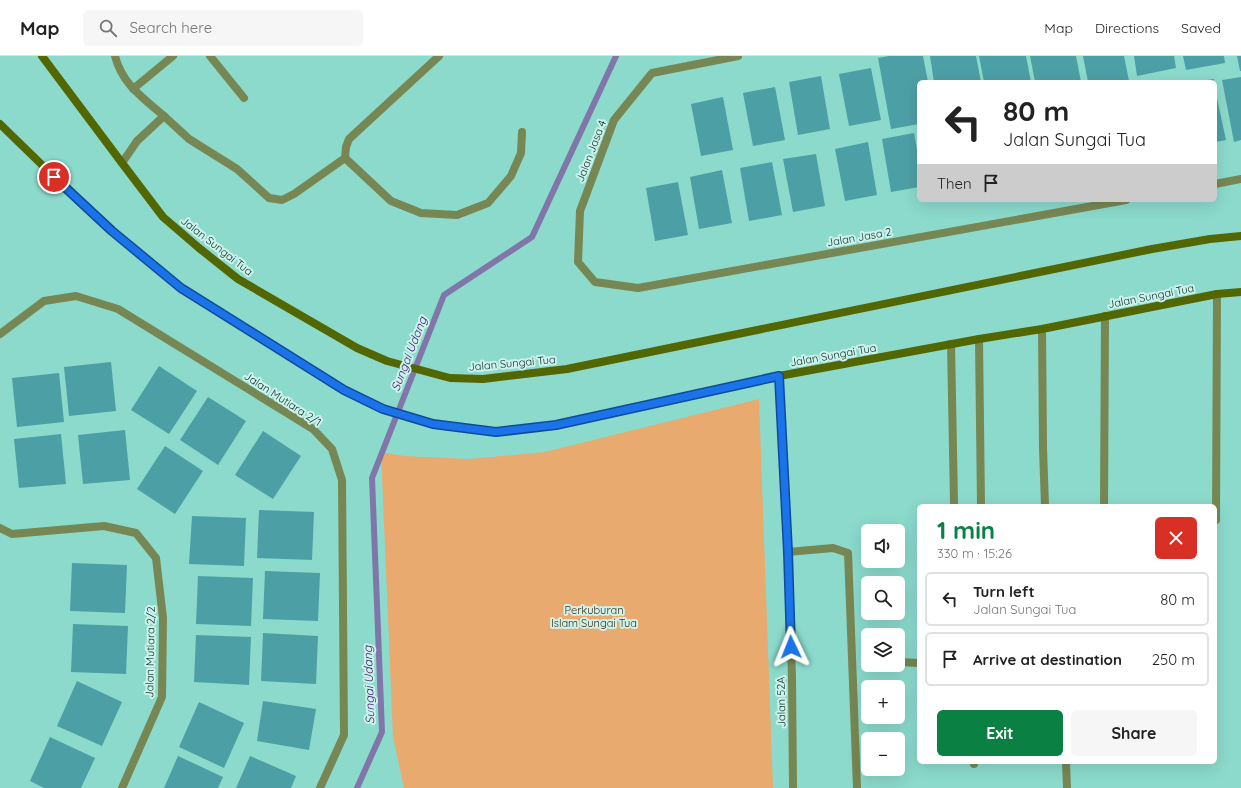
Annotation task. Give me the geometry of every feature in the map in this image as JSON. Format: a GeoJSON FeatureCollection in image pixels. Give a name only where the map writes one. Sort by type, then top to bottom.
{"type":"FeatureCollection","features":[{"type":"Feature","properties":{"kind":"main road","name":"Jalan Sungai Tua"},"geometry":{"type":"LineString","coordinates":[[42,56],[163,217],[238,279],[357,348],[388,361],[450,378],[483,379],[567,369],[1152,250],[1241,236]]}},
{"type":"Feature","properties":{"kind":"main road","name":"Jalan Sungai Tua"},"geometry":{"type":"LineString","coordinates":[[0,124],[112,231],[181,288],[344,390],[383,409],[433,424],[496,432],[556,425],[779,376],[951,344],[1042,329],[1217,294],[1241,292]]}},
{"type":"Feature","properties":{"kind":"street"},"geometry":{"type":"LineString","coordinates":[[115,56],[118,68],[132,89],[189,139],[237,169],[269,198],[282,200],[294,194],[345,158],[346,147],[349,139],[439,56]]}},
{"type":"Feature","properties":{"kind":"street"},"geometry":{"type":"LineString","coordinates":[[132,89],[174,56]]}},
{"type":"Feature","properties":{"kind":"street"},"geometry":{"type":"LineString","coordinates":[[210,56],[244,98]]}},
{"type":"Feature","properties":{"kind":"street","name":"Jalan Jasa 4"},"geometry":{"type":"LineString","coordinates":[[595,282],[578,262],[580,211],[614,120],[652,73],[738,56]]}},
{"type":"Feature","properties":{"kind":"street"},"geometry":{"type":"LineString","coordinates":[[122,164],[137,141],[164,116]]}},
{"type":"Feature","properties":{"kind":"street"},"geometry":{"type":"LineString","coordinates":[[345,158],[391,201],[421,213],[457,215],[488,203],[511,176],[521,153],[522,132]]}},
{"type":"Feature","properties":{"kind":"street"},"geometry":{"type":"LineString","coordinates":[[1217,184],[1241,179]]}},
{"type":"Feature","properties":{"kind":"street","name":"Jalan Jasa 2"},"geometry":{"type":"LineString","coordinates":[[595,282],[638,288],[1115,202]]}},
{"type":"Feature","properties":{"kind":"street"},"geometry":{"type":"LineString","coordinates":[[1216,504],[1217,294]]}},
{"type":"Feature","properties":{"kind":"street","name":"Jalan Mutiara 2/1"},"geometry":{"type":"LineString","coordinates":[[0,334],[44,301],[76,296],[118,308],[313,429],[332,449],[342,480],[344,734],[320,788]]}},
{"type":"Feature","properties":{"kind":"street"},"geometry":{"type":"LineString","coordinates":[[1104,504],[1105,316]]}},
{"type":"Feature","properties":{"kind":"street"},"geometry":{"type":"LineString","coordinates":[[1042,329],[1045,504]]}},
{"type":"Feature","properties":{"kind":"street"},"geometry":{"type":"LineString","coordinates":[[980,339],[981,504]]}},
{"type":"Feature","properties":{"kind":"street"},"geometry":{"type":"LineString","coordinates":[[951,344],[954,503]]}},
{"type":"Feature","properties":{"kind":"street","name":"Jalan 52A"},"geometry":{"type":"LineString","coordinates":[[779,376],[788,552],[792,678],[793,788]]}},
{"type":"Feature","properties":{"kind":"street","name":"Jalan Mutiara 2/2"},"geometry":{"type":"LineString","coordinates":[[0,528],[12,534],[104,526],[136,533],[156,558],[163,618],[162,697],[122,788]]}},
{"type":"Feature","properties":{"kind":"street"},"geometry":{"type":"LineString","coordinates":[[788,552],[833,548],[848,553],[857,788]]}},
{"type":"Feature","properties":{"kind":"street"},"geometry":{"type":"LineString","coordinates":[[905,662],[917,663]]}},
{"type":"Feature","properties":{"kind":"street"},"geometry":{"type":"LineString","coordinates":[[1066,764],[1067,788]]}},
{"type":"Feature","properties":{"kind":"green space","name":"Perkuburan Islam Sungai Tua"},"geometry":{"type":"Polygon","coordinates":[[[759,399],[773,788],[404,788],[393,737],[381,452],[404,456],[469,459],[545,452],[759,399]]]}},
{"type":"Feature","properties":{"kind":"building"},"geometry":{"type":"Polygon","coordinates":[[[889,56],[923,56],[928,80],[917,80],[917,124],[891,129],[878,58],[889,56]]]}},
{"type":"Feature","properties":{"kind":"building"},"geometry":{"type":"Polygon","coordinates":[[[930,56],[976,56],[981,80],[934,80],[930,56]]]}},
{"type":"Feature","properties":{"kind":"building"},"geometry":{"type":"Polygon","coordinates":[[[979,56],[1026,56],[1031,80],[984,80],[979,56]]]}},
{"type":"Feature","properties":{"kind":"building"},"geometry":{"type":"Polygon","coordinates":[[[1030,56],[1076,56],[1081,80],[1035,80],[1030,56]]]}},
{"type":"Feature","properties":{"kind":"building"},"geometry":{"type":"Polygon","coordinates":[[[1083,56],[1124,56],[1129,80],[1088,80],[1083,56]]]}},
{"type":"Feature","properties":{"kind":"building"},"geometry":{"type":"Polygon","coordinates":[[[1134,56],[1174,56],[1176,68],[1137,76],[1134,56]]]}},
{"type":"Feature","properties":{"kind":"building"},"geometry":{"type":"Polygon","coordinates":[[[1183,56],[1224,56],[1225,63],[1186,70],[1183,56]]]}},
{"type":"Feature","properties":{"kind":"building"},"geometry":{"type":"Polygon","coordinates":[[[1237,56],[1241,56],[1241,71],[1240,71],[1237,56]]]}},
{"type":"Feature","properties":{"kind":"building"},"geometry":{"type":"Polygon","coordinates":[[[871,68],[881,120],[849,126],[839,74],[871,68]]]}},
{"type":"Feature","properties":{"kind":"building"},"geometry":{"type":"Polygon","coordinates":[[[821,76],[830,129],[798,135],[789,82],[821,76]]]}},
{"type":"Feature","properties":{"kind":"building"},"geometry":{"type":"Polygon","coordinates":[[[1241,77],[1241,140],[1234,142],[1222,80],[1241,77]]]}},
{"type":"Feature","properties":{"kind":"building"},"geometry":{"type":"Polygon","coordinates":[[[775,87],[785,140],[753,146],[743,93],[775,87]]]}},
{"type":"Feature","properties":{"kind":"building"},"geometry":{"type":"Polygon","coordinates":[[[723,97],[733,150],[701,156],[691,104],[723,97]]]}},
{"type":"Feature","properties":{"kind":"building"},"geometry":{"type":"Polygon","coordinates":[[[1217,98],[1226,140],[1217,142],[1217,98]]]}},
{"type":"Feature","properties":{"kind":"building"},"geometry":{"type":"Polygon","coordinates":[[[914,133],[917,150],[917,187],[891,192],[882,139],[914,133]]]}},
{"type":"Feature","properties":{"kind":"building"},"geometry":{"type":"Polygon","coordinates":[[[868,142],[877,195],[845,201],[835,149],[868,142]]]}},
{"type":"Feature","properties":{"kind":"building"},"geometry":{"type":"Polygon","coordinates":[[[816,154],[825,206],[793,212],[783,159],[816,154]]]}},
{"type":"Feature","properties":{"kind":"building"},"geometry":{"type":"Polygon","coordinates":[[[772,162],[782,215],[749,221],[740,168],[772,162]]]}},
{"type":"Feature","properties":{"kind":"building"},"geometry":{"type":"Polygon","coordinates":[[[722,170],[732,223],[699,229],[690,177],[722,170]]]}},
{"type":"Feature","properties":{"kind":"building"},"geometry":{"type":"Polygon","coordinates":[[[678,182],[688,235],[655,241],[646,188],[678,182]]]}},
{"type":"Feature","properties":{"kind":"building"},"geometry":{"type":"Polygon","coordinates":[[[111,362],[116,411],[69,416],[64,367],[111,362]]]}},
{"type":"Feature","properties":{"kind":"building"},"geometry":{"type":"Polygon","coordinates":[[[159,366],[197,391],[169,434],[131,410],[159,366]]]}},
{"type":"Feature","properties":{"kind":"building"},"geometry":{"type":"Polygon","coordinates":[[[59,373],[64,422],[17,427],[12,378],[59,373]]]}},
{"type":"Feature","properties":{"kind":"building"},"geometry":{"type":"Polygon","coordinates":[[[208,397],[246,421],[218,465],[180,440],[208,397]]]}},
{"type":"Feature","properties":{"kind":"building"},"geometry":{"type":"Polygon","coordinates":[[[125,430],[130,480],[83,484],[78,435],[125,430]]]}},
{"type":"Feature","properties":{"kind":"building"},"geometry":{"type":"Polygon","coordinates":[[[263,431],[301,456],[273,499],[235,475],[263,431]]]}},
{"type":"Feature","properties":{"kind":"building"},"geometry":{"type":"Polygon","coordinates":[[[61,434],[66,484],[19,488],[14,439],[61,434]]]}},
{"type":"Feature","properties":{"kind":"building"},"geometry":{"type":"Polygon","coordinates":[[[165,446],[203,471],[175,514],[137,489],[165,446]]]}},
{"type":"Feature","properties":{"kind":"building"},"geometry":{"type":"Polygon","coordinates":[[[259,510],[314,512],[312,560],[257,558],[259,510]]]}},
{"type":"Feature","properties":{"kind":"building"},"geometry":{"type":"Polygon","coordinates":[[[192,516],[246,518],[244,566],[189,564],[192,516]]]}},
{"type":"Feature","properties":{"kind":"building"},"geometry":{"type":"Polygon","coordinates":[[[72,563],[127,565],[125,613],[70,611],[72,563]]]}},
{"type":"Feature","properties":{"kind":"building"},"geometry":{"type":"Polygon","coordinates":[[[265,571],[320,573],[318,621],[263,619],[265,571]]]}},
{"type":"Feature","properties":{"kind":"building"},"geometry":{"type":"Polygon","coordinates":[[[198,576],[253,578],[251,626],[196,624],[198,576]]]}},
{"type":"Feature","properties":{"kind":"building"},"geometry":{"type":"Polygon","coordinates":[[[73,624],[128,626],[126,674],[71,672],[73,624]]]}},
{"type":"Feature","properties":{"kind":"building"},"geometry":{"type":"Polygon","coordinates":[[[263,633],[318,636],[316,684],[261,681],[263,633]]]}},
{"type":"Feature","properties":{"kind":"building"},"geometry":{"type":"Polygon","coordinates":[[[196,635],[251,637],[249,685],[194,682],[196,635]]]}},
{"type":"Feature","properties":{"kind":"building"},"geometry":{"type":"Polygon","coordinates":[[[77,681],[122,702],[102,746],[57,726],[77,681]]]}},
{"type":"Feature","properties":{"kind":"building"},"geometry":{"type":"Polygon","coordinates":[[[263,701],[316,709],[309,750],[257,741],[263,701]]]}},
{"type":"Feature","properties":{"kind":"building"},"geometry":{"type":"Polygon","coordinates":[[[199,702],[244,723],[224,768],[179,747],[199,702]]]}},
{"type":"Feature","properties":{"kind":"building"},"geometry":{"type":"Polygon","coordinates":[[[50,737],[95,758],[81,788],[44,788],[30,781],[50,737]]]}},
{"type":"Feature","properties":{"kind":"building"},"geometry":{"type":"Polygon","coordinates":[[[178,756],[223,777],[218,788],[164,788],[178,756]]]}},
{"type":"Feature","properties":{"kind":"building"},"geometry":{"type":"Polygon","coordinates":[[[250,756],[296,776],[291,788],[236,788],[250,756]]]}},
{"type":"Feature","properties":{"kind":"waterway","name":"Sungai Udang"},"geometry":{"type":"LineString","coordinates":[[357,788],[382,732],[372,478],[444,295],[532,237],[616,56]]}},
{"type":"Feature","properties":{"kind":"route"},"geometry":{"type":"LineString","coordinates":[[54,177],[112,231],[181,288],[344,390],[383,409],[433,424],[496,432],[556,425],[779,376],[788,552],[791,647]]}}]}
